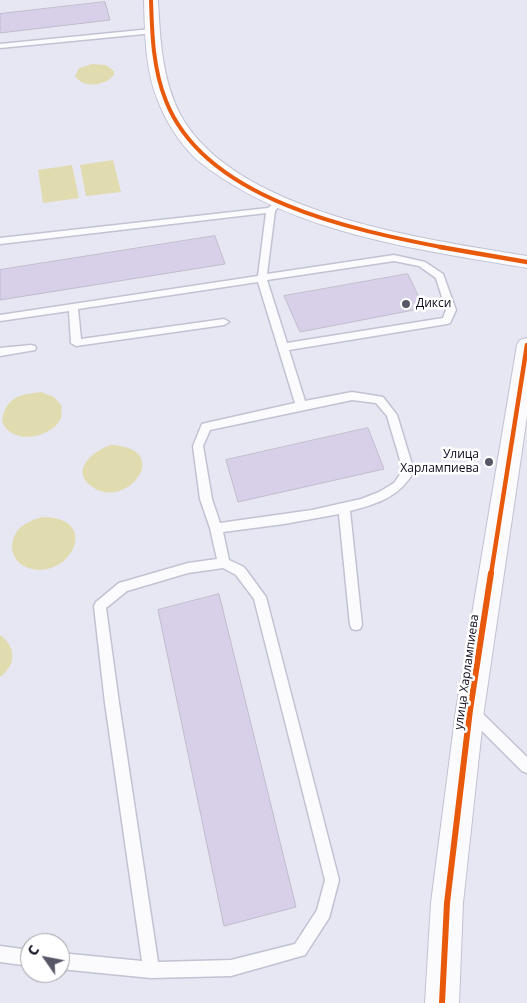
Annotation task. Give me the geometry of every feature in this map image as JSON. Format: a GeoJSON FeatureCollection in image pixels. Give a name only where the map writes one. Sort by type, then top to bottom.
{"type":"FeatureCollection","features":[{"type":"Feature","properties":{"kind":"street"},"geometry":{"type":"LineString","coordinates":[[151,0],[151,31],[157,72],[172,114],[205,158],[275,206],[358,228],[527,262]]}},
{"type":"Feature","properties":{"kind":"street","name":"улица Харлампиева"},"geometry":{"type":"LineString","coordinates":[[442,1003],[447,904],[470,710],[527,345]]}},
{"type":"Feature","properties":{"kind":"lane"},"geometry":{"type":"LineString","coordinates":[[0,46],[151,31]]}},
{"type":"Feature","properties":{"kind":"lane"},"geometry":{"type":"LineString","coordinates":[[0,241],[275,206],[262,278],[301,406]]}},
{"type":"Feature","properties":{"kind":"lane"},"geometry":{"type":"LineString","coordinates":[[0,318],[394,258],[422,264],[440,276],[451,310],[447,321],[283,347]]}},
{"type":"Feature","properties":{"kind":"lane"},"geometry":{"type":"LineString","coordinates":[[73,307],[76,343],[224,322]]}},
{"type":"Feature","properties":{"kind":"lane"},"geometry":{"type":"LineString","coordinates":[[0,352],[32,348]]}},
{"type":"Feature","properties":{"kind":"lane"},"geometry":{"type":"LineString","coordinates":[[216,528],[324,512],[370,502],[398,487],[409,471],[392,415],[379,400],[352,396],[206,427],[198,446],[206,499],[216,528],[224,564]]}},
{"type":"Feature","properties":{"kind":"lane"},"geometry":{"type":"LineString","coordinates":[[344,507],[356,625]]}},
{"type":"Feature","properties":{"kind":"lane"},"geometry":{"type":"LineString","coordinates":[[70,962],[151,970],[231,968],[300,950],[324,913],[332,880],[260,597],[240,571],[224,564],[188,568],[123,587],[100,606],[151,970]]}},
{"type":"Feature","properties":{"kind":"lane"},"geometry":{"type":"LineString","coordinates":[[470,710],[527,766]]}},
{"type":"Feature","properties":{"kind":"lane"},"geometry":{"type":"LineString","coordinates":[[0,954],[20,957]]}},
{"type":"Feature","properties":{"kind":"shaded area"},"geometry":{"type":"Polygon","coordinates":[[[92,64],[106,65],[114,71],[114,75],[100,84],[83,83],[75,76],[79,68],[92,64]]]}},
{"type":"Feature","properties":{"kind":"shaded area"},"geometry":{"type":"Polygon","coordinates":[[[113,160],[121,192],[86,196],[80,165],[113,160]]]}},
{"type":"Feature","properties":{"kind":"shaded area"},"geometry":{"type":"Polygon","coordinates":[[[72,165],[79,198],[43,203],[38,170],[72,165]]]}},
{"type":"Feature","properties":{"kind":"shaded area"},"geometry":{"type":"Polygon","coordinates":[[[41,392],[54,397],[62,406],[61,418],[57,424],[45,433],[30,437],[15,435],[8,430],[2,422],[6,407],[10,402],[26,394],[41,392]]]}},
{"type":"Feature","properties":{"kind":"shaded area"},"geometry":{"type":"Polygon","coordinates":[[[111,445],[130,449],[140,456],[142,466],[138,477],[130,486],[118,491],[105,492],[91,486],[85,480],[83,467],[98,451],[111,445]]]}},
{"type":"Feature","properties":{"kind":"shaded area"},"geometry":{"type":"Polygon","coordinates":[[[43,517],[62,520],[72,528],[76,538],[73,549],[66,559],[55,566],[41,570],[21,564],[14,555],[12,544],[15,534],[19,529],[31,521],[43,517]]]}},
{"type":"Feature","properties":{"kind":"shaded area"},"geometry":{"type":"Polygon","coordinates":[[[0,635],[12,650],[12,661],[6,672],[0,677],[0,635]]]}},
{"type":"Feature","properties":{"kind":"building"},"geometry":{"type":"Polygon","coordinates":[[[105,2],[110,20],[0,33],[0,14],[105,2]]]}},
{"type":"Feature","properties":{"kind":"building"},"geometry":{"type":"Polygon","coordinates":[[[215,236],[225,264],[0,300],[0,270],[215,236]]]}},
{"type":"Feature","properties":{"kind":"building"},"geometry":{"type":"Polygon","coordinates":[[[408,274],[424,308],[300,332],[284,296],[408,274]]]}},
{"type":"Feature","properties":{"kind":"building"},"geometry":{"type":"Polygon","coordinates":[[[368,428],[384,469],[238,502],[226,460],[368,428]]]}},
{"type":"Feature","properties":{"kind":"building"},"geometry":{"type":"Polygon","coordinates":[[[219,594],[296,907],[224,926],[158,610],[219,594]]]}},
{"type":"Feature","properties":{"kind":"cycle path"},"geometry":{"type":"LineString","coordinates":[[151,0],[155,58],[161,88],[175,119],[207,159],[241,182],[278,201],[318,216],[402,239],[527,262]]}},
{"type":"Feature","properties":{"kind":"cycle path"},"geometry":{"type":"LineString","coordinates":[[442,1003],[447,903],[470,710],[527,345]]}},
{"type":"Feature","properties":{"kind":"place","name":"Дикси"},"geometry":{"type":"Point","coordinates":[406,304]}},
{"type":"Feature","properties":{"kind":"place","name":"Улица Харлампиева"},"geometry":{"type":"Point","coordinates":[489,462]}}]}
